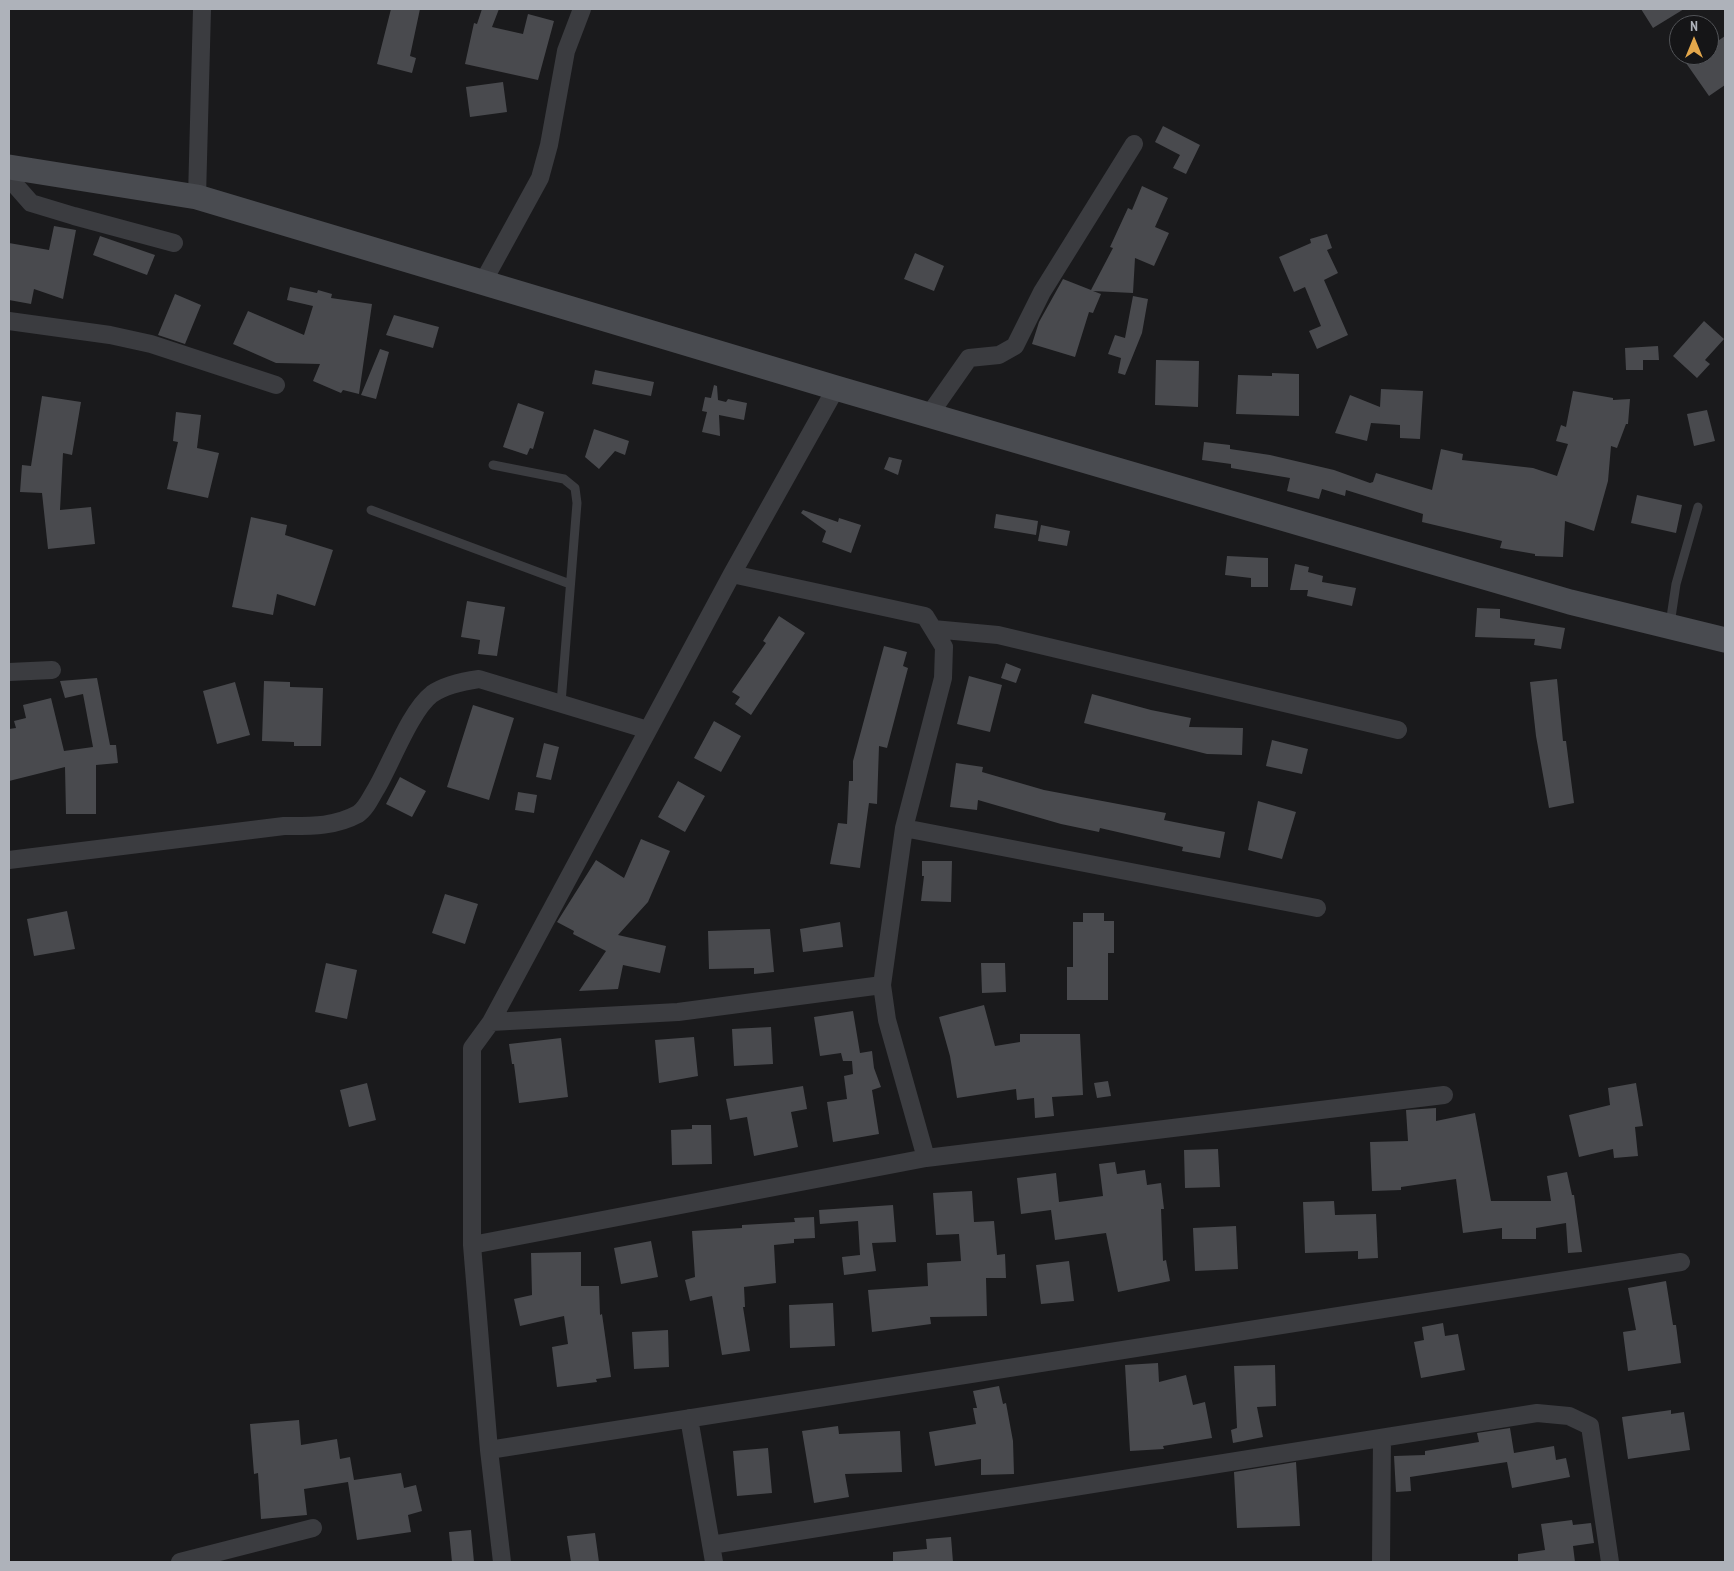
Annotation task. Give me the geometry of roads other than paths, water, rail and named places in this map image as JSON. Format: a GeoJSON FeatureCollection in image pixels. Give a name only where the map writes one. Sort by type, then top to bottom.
{"type":"FeatureCollection","features":[{"type":"Feature","properties":{"kind":"main road"},"geometry":{"type":"LineString","coordinates":[[9,168],[197,197],[836,388],[1560,599],[1725,640]]}},
{"type":"Feature","properties":{"kind":"street"},"geometry":{"type":"LineString","coordinates":[[197,197],[202,16],[213,9]]}},
{"type":"Feature","properties":{"kind":"street"},"geometry":{"type":"LineString","coordinates":[[483,282],[540,178],[549,146],[566,51],[582,9]]}},
{"type":"Feature","properties":{"kind":"street"},"geometry":{"type":"LineString","coordinates":[[929,415],[969,358],[999,355],[1015,346],[1042,292],[1134,144]]}},
{"type":"Feature","properties":{"kind":"street"},"geometry":{"type":"LineString","coordinates":[[9,178],[31,203],[174,243]]}},
{"type":"Feature","properties":{"kind":"street"},"geometry":{"type":"LineString","coordinates":[[9,320],[110,335],[151,344],[276,385]]}},
{"type":"Feature","properties":{"kind":"street"},"geometry":{"type":"LineString","coordinates":[[502,1562],[488,1450],[472,1245],[472,1048],[491,1022],[732,574],[836,388]]}},
{"type":"Feature","properties":{"kind":"street"},"geometry":{"type":"LineString","coordinates":[[732,574],[925,616],[944,647],[943,678],[904,828],[882,985],[887,1020],[926,1158]]}},
{"type":"Feature","properties":{"kind":"street"},"geometry":{"type":"LineString","coordinates":[[933,628],[998,635],[1398,730]]}},
{"type":"Feature","properties":{"kind":"street"},"geometry":{"type":"LineString","coordinates":[[9,672],[52,670]]}},
{"type":"Feature","properties":{"kind":"street"},"geometry":{"type":"LineString","coordinates":[[9,860],[284,826],[319,826],[336,823],[360,813],[389,768],[406,732],[423,704],[433,693],[461,682],[479,679],[648,730]]}},
{"type":"Feature","properties":{"kind":"street"},"geometry":{"type":"LineString","coordinates":[[904,828],[1316,908]]}},
{"type":"Feature","properties":{"kind":"street"},"geometry":{"type":"LineString","coordinates":[[491,1022],[678,1012],[882,985]]}},
{"type":"Feature","properties":{"kind":"street"},"geometry":{"type":"LineString","coordinates":[[472,1245],[926,1158],[1444,1095]]}},
{"type":"Feature","properties":{"kind":"street"},"geometry":{"type":"LineString","coordinates":[[488,1450],[1681,1262]]}},
{"type":"Feature","properties":{"kind":"street"},"geometry":{"type":"LineString","coordinates":[[689,1418],[712,1554],[1537,1413],[1569,1416],[1590,1426],[1610,1562]]}},
{"type":"Feature","properties":{"kind":"street"},"geometry":{"type":"LineString","coordinates":[[1381,1562],[1382,1438]]}},
{"type":"Feature","properties":{"kind":"street"},"geometry":{"type":"LineString","coordinates":[[180,1562],[313,1528]]}},
{"type":"Feature","properties":{"kind":"lane"},"geometry":{"type":"LineString","coordinates":[[493,465],[564,479],[575,488],[577,503],[561,703]]}},
{"type":"Feature","properties":{"kind":"lane"},"geometry":{"type":"LineString","coordinates":[[1669,626],[1676,584],[1698,507]]}},
{"type":"Feature","properties":{"kind":"lane"},"geometry":{"type":"LineString","coordinates":[[371,510],[570,584]]}}]}
